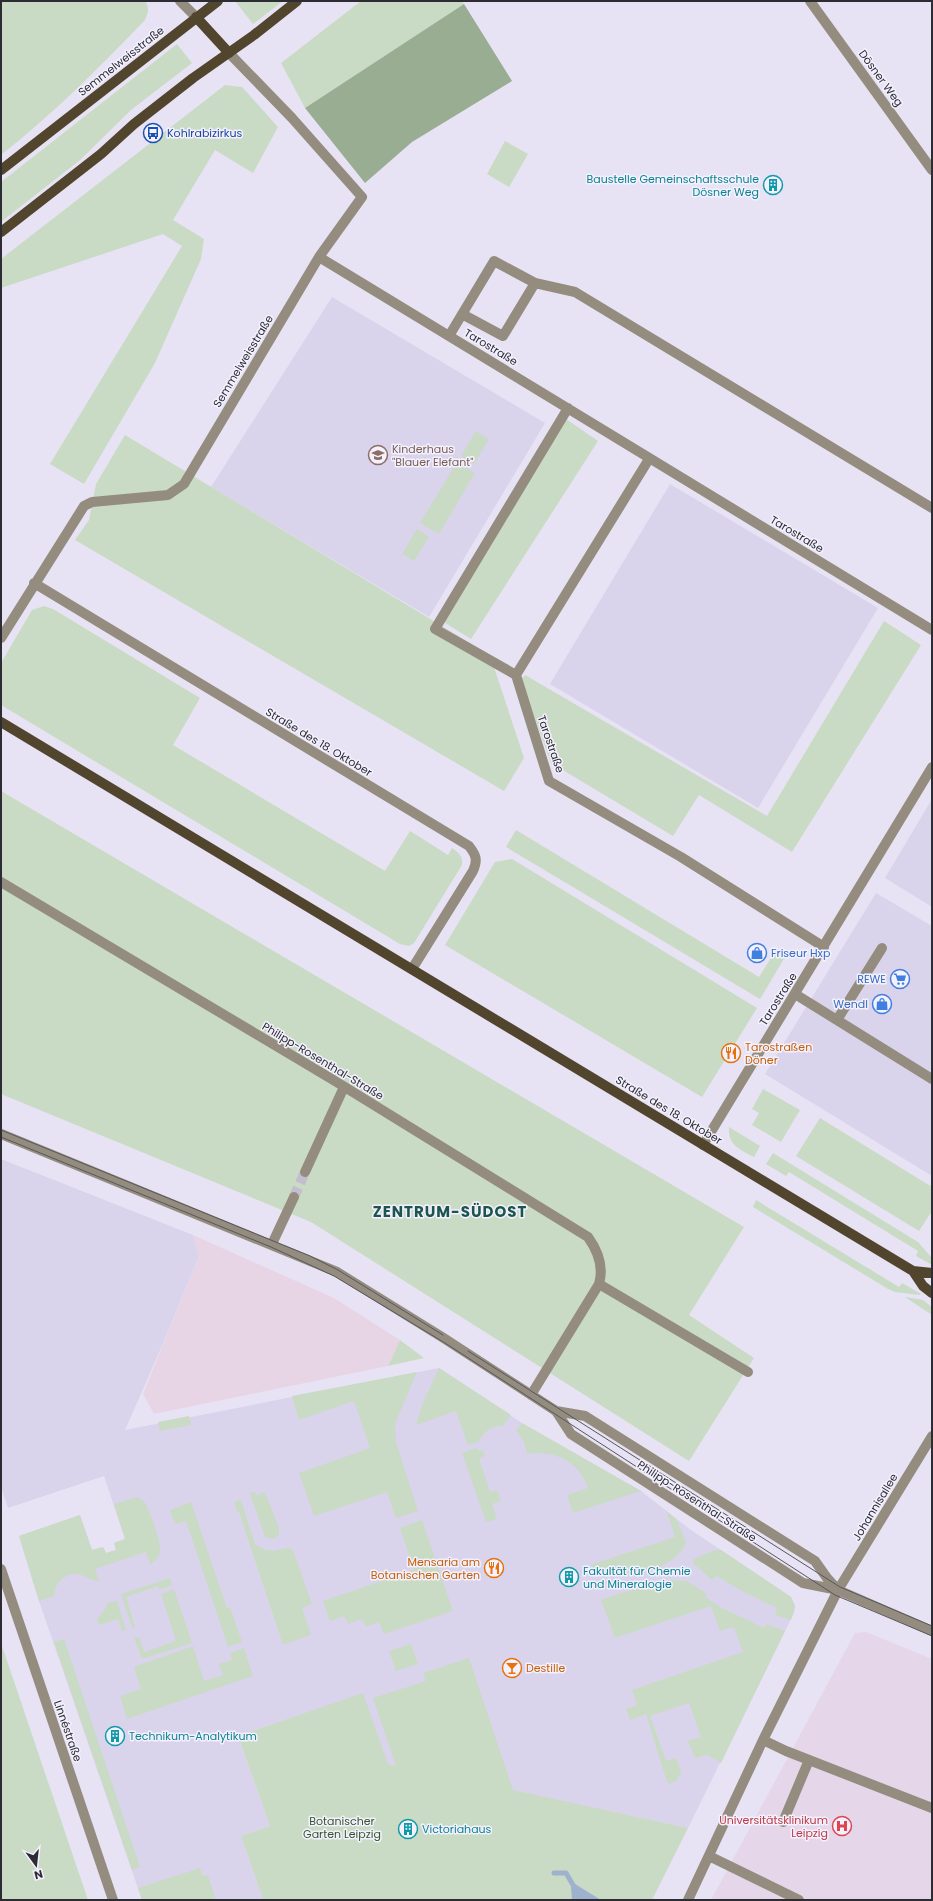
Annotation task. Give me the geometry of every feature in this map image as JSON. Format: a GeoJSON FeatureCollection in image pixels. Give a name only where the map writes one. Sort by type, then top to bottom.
{"type":"FeatureCollection","features":[{"type":"Feature","properties":{"kind":"main road","name":"Semmelweisstraße"},"geometry":{"type":"LineString","coordinates":[[1,170],[218,1]]}},
{"type":"Feature","properties":{"kind":"main road"},"geometry":{"type":"LineString","coordinates":[[1,232],[100,154],[134,124],[297,1]]}},
{"type":"Feature","properties":{"kind":"main road"},"geometry":{"type":"LineString","coordinates":[[196,17],[229,52]]}},
{"type":"Feature","properties":{"kind":"main road","name":"Straße des 18. Oktober"},"geometry":{"type":"LineString","coordinates":[[1,722],[324,918],[412,969],[913,1271],[932,1274]]}},
{"type":"Feature","properties":{"kind":"main road","name":"Straße des 18. Oktober"},"geometry":{"type":"LineString","coordinates":[[913,1271],[923,1286],[932,1293]]}},
{"type":"Feature","properties":{"kind":"street"},"geometry":{"type":"LineString","coordinates":[[180,1],[196,17]]}},
{"type":"Feature","properties":{"kind":"street","name":"Dösner Weg"},"geometry":{"type":"LineString","coordinates":[[810,1],[932,170]]}},
{"type":"Feature","properties":{"kind":"street","name":"Semmelweisstraße"},"geometry":{"type":"LineString","coordinates":[[1,638],[34,583],[84,506],[92,502],[168,495],[184,484],[318,257],[362,197],[292,118],[229,52]]}},
{"type":"Feature","properties":{"kind":"street","name":"Tarostraße"},"geometry":{"type":"LineString","coordinates":[[318,257],[932,630]]}},
{"type":"Feature","properties":{"kind":"street"},"geometry":{"type":"LineString","coordinates":[[449,336],[494,261],[535,283],[575,292],[932,508]]}},
{"type":"Feature","properties":{"kind":"street"},"geometry":{"type":"LineString","coordinates":[[462,314],[503,336],[535,283]]}},
{"type":"Feature","properties":{"kind":"street"},"geometry":{"type":"LineString","coordinates":[[568,408],[435,629],[516,675],[650,459]]}},
{"type":"Feature","properties":{"kind":"street","name":"Straße des 18. Oktober"},"geometry":{"type":"LineString","coordinates":[[34,583],[469,846],[476,855],[476,864],[473,872],[412,969]]}},
{"type":"Feature","properties":{"kind":"street","name":"Tarostraße"},"geometry":{"type":"LineString","coordinates":[[516,675],[549,781],[681,857],[824,947]]}},
{"type":"Feature","properties":{"kind":"street","name":"Tarostraße"},"geometry":{"type":"LineString","coordinates":[[703,1145],[932,767]]}},
{"type":"Feature","properties":{"kind":"street","name":"Philipp-Rosenthal-Straße"},"geometry":{"type":"LineString","coordinates":[[1,882],[344,1087],[588,1237],[596,1249],[600,1264],[601,1277],[599,1284],[531,1396]]}},
{"type":"Feature","properties":{"kind":"street"},"geometry":{"type":"LineString","coordinates":[[837,1020],[882,948]]}},
{"type":"Feature","properties":{"kind":"street"},"geometry":{"type":"LineString","coordinates":[[795,994],[932,1079]]}},
{"type":"Feature","properties":{"kind":"street"},"geometry":{"type":"LineString","coordinates":[[305,1172],[344,1087]]}},
{"type":"Feature","properties":{"kind":"street","name":"Philipp-Rosenthal-Straße"},"geometry":{"type":"LineString","coordinates":[[1,1134],[272,1244],[337,1272],[442,1337],[531,1396],[556,1411],[585,1416],[815,1561],[838,1590]]}},
{"type":"Feature","properties":{"kind":"street"},"geometry":{"type":"LineString","coordinates":[[272,1244],[294,1198]]}},
{"type":"Feature","properties":{"kind":"street"},"geometry":{"type":"LineString","coordinates":[[599,1284],[748,1372]]}},
{"type":"Feature","properties":{"kind":"street","name":"Philipp-Rosenthal-Straße"},"geometry":{"type":"LineString","coordinates":[[556,1411],[571,1434],[803,1583],[838,1590],[932,1631]]}},
{"type":"Feature","properties":{"kind":"street","name":"Johannisallee"},"geometry":{"type":"LineString","coordinates":[[688,1900],[763,1740],[838,1590],[932,1436]]}},
{"type":"Feature","properties":{"kind":"street","name":"Linnéstraße"},"geometry":{"type":"LineString","coordinates":[[1,1569],[113,1900]]}},
{"type":"Feature","properties":{"kind":"street"},"geometry":{"type":"LineString","coordinates":[[763,1740],[932,1808]]}},
{"type":"Feature","properties":{"kind":"street"},"geometry":{"type":"LineString","coordinates":[[783,1822],[810,1760]]}},
{"type":"Feature","properties":{"kind":"street"},"geometry":{"type":"LineString","coordinates":[[709,1856],[799,1900]]}},
{"type":"Feature","properties":{"kind":"shaded area","name":"Kinderhaus \"Blauer Elefant\""},"geometry":{"type":"Polygon","coordinates":[[[332,297],[545,423],[429,617],[211,487],[332,297]]]}},
{"type":"Feature","properties":{"kind":"shaded area"},"geometry":{"type":"Polygon","coordinates":[[[670,484],[878,608],[758,808],[550,684],[670,484]]]}},
{"type":"Feature","properties":{"kind":"shaded area"},"geometry":{"type":"Polygon","coordinates":[[[932,799],[932,907],[885,878],[932,799]]]}},
{"type":"Feature","properties":{"kind":"shaded area"},"geometry":{"type":"Polygon","coordinates":[[[876,893],[932,926],[932,1176],[765,1074],[876,893]]]}},
{"type":"Feature","properties":{"kind":"shaded area"},"geometry":{"type":"Polygon","coordinates":[[[1,1159],[193,1235],[199,1256],[125,1430],[439,1368],[522,1423],[641,1491],[691,1530],[791,1597],[795,1606],[794,1613],[688,1828],[345,1755],[336,1703],[238,1736],[270,1826],[241,1836],[263,1900],[142,1900],[39,1601],[19,1536],[80,1515],[92,1550],[103,1547],[106,1553],[116,1550],[114,1543],[125,1539],[104,1476],[8,1508],[1,1487],[1,1159]]]}},
{"type":"Feature","properties":{"kind":"shaded area"},"geometry":{"type":"Polygon","coordinates":[[[193,1235],[334,1298],[400,1340],[388,1366],[154,1414],[143,1394],[199,1256],[193,1235]]]}},
{"type":"Feature","properties":{"kind":"shaded area","name":"Universitätsklinikum Leipzig"},"geometry":{"type":"Polygon","coordinates":[[[866,1632],[932,1659],[932,1900],[711,1900],[855,1633],[866,1632]]]}},
{"type":"Feature","properties":{"kind":"green space"},"geometry":{"type":"Polygon","coordinates":[[[1,1],[145,1],[148,6],[148,10],[145,20],[93,73],[57,107],[1,155],[1,1]]]}},
{"type":"Feature","properties":{"kind":"green space"},"geometry":{"type":"Polygon","coordinates":[[[235,1],[283,1],[253,24],[235,1]]]}},
{"type":"Feature","properties":{"kind":"green space"},"geometry":{"type":"Polygon","coordinates":[[[361,1],[462,1],[464,4],[305,108],[281,63],[361,1]]]}},
{"type":"Feature","properties":{"kind":"green space"},"geometry":{"type":"Polygon","coordinates":[[[464,4],[512,81],[412,142],[365,183],[305,108],[464,4]]]}},
{"type":"Feature","properties":{"kind":"green space"},"geometry":{"type":"Polygon","coordinates":[[[177,44],[192,63],[131,110],[80,160],[1,222],[1,182],[177,44]]]}},
{"type":"Feature","properties":{"kind":"green space"},"geometry":{"type":"Polygon","coordinates":[[[225,85],[242,87],[278,127],[253,173],[215,150],[173,220],[204,239],[201,259],[155,363],[84,484],[50,464],[182,246],[163,234],[1,288],[1,259],[225,85]]]}},
{"type":"Feature","properties":{"kind":"green space"},"geometry":{"type":"Polygon","coordinates":[[[505,141],[528,154],[509,187],[487,174],[505,141]]]}},
{"type":"Feature","properties":{"kind":"green space"},"geometry":{"type":"Polygon","coordinates":[[[566,419],[598,441],[471,639],[442,621],[566,419]]]}},
{"type":"Feature","properties":{"kind":"green space"},"geometry":{"type":"Polygon","coordinates":[[[476,431],[489,439],[474,464],[461,456],[476,431]]]}},
{"type":"Feature","properties":{"kind":"green space"},"geometry":{"type":"Polygon","coordinates":[[[125,435],[490,655],[524,758],[504,791],[75,540],[89,520],[96,484],[125,435]]]}},
{"type":"Feature","properties":{"kind":"green space"},"geometry":{"type":"Polygon","coordinates":[[[457,462],[475,473],[439,534],[420,523],[457,462]]]}},
{"type":"Feature","properties":{"kind":"green space"},"geometry":{"type":"Polygon","coordinates":[[[417,529],[429,537],[414,561],[402,554],[417,529]]]}},
{"type":"Feature","properties":{"kind":"green space"},"geometry":{"type":"Polygon","coordinates":[[[44,606],[53,609],[200,698],[173,745],[385,871],[410,831],[448,855],[452,848],[457,852],[461,857],[462,865],[414,943],[409,946],[400,944],[1,705],[1,663],[32,610],[44,606]]]}},
{"type":"Feature","properties":{"kind":"green space"},"geometry":{"type":"Polygon","coordinates":[[[884,621],[921,645],[792,852],[699,795],[673,836],[551,763],[521,680],[525,675],[767,816],[884,621]]]}},
{"type":"Feature","properties":{"kind":"green space"},"geometry":{"type":"Polygon","coordinates":[[[1,791],[744,1227],[689,1315],[754,1358],[689,1461],[311,1222],[1,1094],[1,791]]]}},
{"type":"Feature","properties":{"kind":"green space"},"geometry":{"type":"Polygon","coordinates":[[[516,830],[759,977],[776,950],[785,957],[760,999],[506,847],[516,830]]]}},
{"type":"Feature","properties":{"kind":"green space"},"geometry":{"type":"Polygon","coordinates":[[[512,859],[757,1008],[702,1097],[445,945],[495,862],[512,859]]]}},
{"type":"Feature","properties":{"kind":"green space"},"geometry":{"type":"Polygon","coordinates":[[[763,1089],[800,1110],[781,1142],[752,1125],[759,1113],[752,1109],[763,1089]]]}},
{"type":"Feature","properties":{"kind":"green space"},"geometry":{"type":"Polygon","coordinates":[[[820,1118],[932,1187],[932,1211],[919,1231],[796,1156],[820,1118]]]}},
{"type":"Feature","properties":{"kind":"green space"},"geometry":{"type":"Polygon","coordinates":[[[729,1127],[760,1146],[754,1157],[733,1143],[729,1133],[729,1127]]]}},
{"type":"Feature","properties":{"kind":"green space"},"geometry":{"type":"Polygon","coordinates":[[[773,1153],[918,1242],[932,1258],[932,1265],[916,1256],[918,1251],[789,1172],[786,1176],[766,1164],[773,1153]]]}},
{"type":"Feature","properties":{"kind":"green space"},"geometry":{"type":"Polygon","coordinates":[[[756,1200],[899,1287],[902,1283],[921,1294],[895,1292],[888,1289],[753,1207],[756,1200]]]}},
{"type":"Feature","properties":{"kind":"green space"},"geometry":{"type":"Polygon","coordinates":[[[905,1297],[923,1300],[932,1307],[932,1315],[905,1297]]]}},
{"type":"Feature","properties":{"kind":"green space"},"geometry":{"type":"Polygon","coordinates":[[[400,1340],[424,1358],[388,1366],[400,1340]]]}},
{"type":"Feature","properties":{"kind":"green space"},"geometry":{"type":"Polygon","coordinates":[[[439,1368],[511,1415],[503,1426],[491,1428],[485,1432],[478,1442],[468,1445],[456,1411],[416,1425],[422,1405],[439,1368]]]}},
{"type":"Feature","properties":{"kind":"green space"},"geometry":{"type":"Polygon","coordinates":[[[417,1372],[395,1424],[396,1442],[418,1511],[396,1518],[387,1492],[314,1516],[299,1473],[370,1448],[354,1401],[299,1420],[292,1396],[417,1372]]]}},
{"type":"Feature","properties":{"kind":"green space"},"geometry":{"type":"Polygon","coordinates":[[[189,1416],[191,1425],[160,1431],[158,1422],[189,1416]]]}},
{"type":"Feature","properties":{"kind":"green space"},"geometry":{"type":"Polygon","coordinates":[[[522,1423],[641,1491],[573,1513],[567,1495],[588,1488],[584,1479],[579,1471],[565,1459],[547,1454],[527,1454],[524,1442],[516,1430],[522,1423]]]}},
{"type":"Feature","properties":{"kind":"green space"},"geometry":{"type":"Polygon","coordinates":[[[475,1448],[484,1452],[485,1456],[479,1458],[490,1492],[497,1490],[501,1501],[492,1504],[497,1519],[486,1522],[462,1453],[475,1448]]]}},
{"type":"Feature","properties":{"kind":"green space"},"geometry":{"type":"Polygon","coordinates":[[[253,1492],[258,1495],[265,1492],[279,1528],[279,1535],[273,1539],[265,1537],[250,1493],[253,1492]]]}},
{"type":"Feature","properties":{"kind":"green space"},"geometry":{"type":"Polygon","coordinates":[[[137,1497],[143,1501],[146,1506],[155,1527],[160,1548],[156,1559],[150,1564],[146,1552],[95,1569],[99,1581],[77,1574],[68,1575],[61,1580],[56,1587],[54,1596],[39,1601],[19,1536],[80,1515],[92,1550],[103,1547],[106,1553],[116,1550],[114,1543],[125,1539],[114,1504],[137,1497]]]}},
{"type":"Feature","properties":{"kind":"green space"},"geometry":{"type":"Polygon","coordinates":[[[241,1500],[255,1544],[263,1549],[274,1551],[286,1548],[293,1550],[312,1604],[302,1608],[311,1635],[283,1645],[239,1512],[237,1512],[234,1502],[241,1500]]]}},
{"type":"Feature","properties":{"kind":"green space"},"geometry":{"type":"Polygon","coordinates":[[[191,1502],[227,1608],[230,1607],[242,1642],[228,1647],[186,1521],[175,1524],[170,1510],[191,1502]]]}},
{"type":"Feature","properties":{"kind":"green space"},"geometry":{"type":"Polygon","coordinates":[[[667,1512],[676,1519],[686,1542],[681,1551],[673,1559],[651,1571],[625,1576],[613,1576],[603,1573],[590,1565],[675,1537],[667,1512]]]}},
{"type":"Feature","properties":{"kind":"green space"},"geometry":{"type":"Polygon","coordinates":[[[422,1520],[453,1611],[384,1634],[379,1622],[366,1627],[362,1619],[348,1624],[344,1616],[330,1621],[323,1601],[414,1570],[400,1528],[422,1520]]]}},
{"type":"Feature","properties":{"kind":"green space"},"geometry":{"type":"Polygon","coordinates":[[[715,1550],[721,1550],[791,1597],[795,1606],[791,1620],[775,1615],[777,1608],[742,1591],[716,1576],[712,1580],[693,1563],[694,1559],[715,1550]]]}},
{"type":"Feature","properties":{"kind":"green space"},"geometry":{"type":"Polygon","coordinates":[[[170,1578],[172,1585],[159,1590],[158,1586],[126,1597],[135,1627],[132,1628],[121,1594],[170,1578]]]}},
{"type":"Feature","properties":{"kind":"green space"},"geometry":{"type":"Polygon","coordinates":[[[671,1580],[687,1581],[707,1594],[705,1597],[722,1608],[764,1628],[766,1624],[785,1631],[721,1763],[708,1755],[695,1758],[688,1741],[701,1737],[689,1703],[650,1716],[666,1761],[676,1758],[681,1772],[677,1780],[670,1784],[667,1782],[646,1714],[630,1720],[626,1709],[637,1705],[632,1690],[743,1652],[734,1627],[720,1631],[711,1606],[615,1638],[601,1600],[671,1580]]]}},
{"type":"Feature","properties":{"kind":"green space"},"geometry":{"type":"Polygon","coordinates":[[[174,1589],[192,1643],[142,1659],[134,1638],[139,1637],[144,1652],[176,1641],[161,1594],[174,1589]]]}},
{"type":"Feature","properties":{"kind":"green space"},"geometry":{"type":"Polygon","coordinates":[[[117,1601],[126,1630],[122,1631],[118,1619],[99,1625],[97,1619],[106,1608],[107,1603],[117,1601]]]}},
{"type":"Feature","properties":{"kind":"green space"},"geometry":{"type":"Polygon","coordinates":[[[64,1639],[140,1867],[132,1870],[54,1642],[64,1639]]]}},
{"type":"Feature","properties":{"kind":"green space"},"geometry":{"type":"Polygon","coordinates":[[[1,1643],[88,1900],[1,1900],[1,1643]]]}},
{"type":"Feature","properties":{"kind":"green space"},"geometry":{"type":"Polygon","coordinates":[[[411,1644],[418,1664],[396,1671],[389,1651],[411,1644]]]}},
{"type":"Feature","properties":{"kind":"green space"},"geometry":{"type":"Polygon","coordinates":[[[193,1646],[204,1681],[223,1675],[219,1664],[232,1660],[230,1653],[244,1648],[253,1676],[127,1719],[120,1696],[141,1689],[134,1667],[193,1646]]]}},
{"type":"Feature","properties":{"kind":"green space","name":"Botanischer Garten Leipzig"},"geometry":{"type":"Polygon","coordinates":[[[469,1658],[513,1790],[688,1828],[652,1900],[263,1900],[241,1836],[270,1826],[238,1736],[363,1693],[388,1764],[396,1766],[373,1698],[426,1681],[423,1673],[469,1658]]]}},
{"type":"Feature","properties":{"kind":"green space"},"geometry":{"type":"Polygon","coordinates":[[[200,1868],[202,1875],[208,1876],[216,1900],[142,1900],[138,1888],[200,1868]]]}},
{"type":"Feature","properties":{"kind":"water"},"geometry":{"type":"Polygon","coordinates":[[[575,1884],[601,1900],[572,1900],[571,1887],[575,1884]]]}},
{"type":"Feature","properties":{"kind":"waterway"},"geometry":{"type":"LineString","coordinates":[[554,1873],[566,1873],[573,1885]]}},
{"type":"Feature","properties":{"kind":"tunnel"},"geometry":{"type":"LineString","coordinates":[[294,1197],[305,1172]]}},
{"type":"Feature","properties":{"kind":"tram line"},"geometry":{"type":"LineString","coordinates":[[1,1130],[310,1256],[338,1270],[443,1335]]}},
{"type":"Feature","properties":{"kind":"tram line"},"geometry":{"type":"LineString","coordinates":[[1,1137],[271,1247],[334,1276],[445,1343],[835,1595],[932,1636]]}},
{"type":"Feature","properties":{"kind":"tram line"},"geometry":{"type":"LineString","coordinates":[[468,1351],[840,1587],[932,1626]]}},
{"type":"Feature","properties":{"kind":"place","name":"Kohlrabizirkus"},"geometry":{"type":"Point","coordinates":[153,133]}},
{"type":"Feature","properties":{"kind":"place","name":"Baustelle Gemeinschaftsschule Dösner Weg"},"geometry":{"type":"Point","coordinates":[773,185]}},
{"type":"Feature","properties":{"kind":"place","name":"Kinderhaus \"Blauer Elefant\""},"geometry":{"type":"Point","coordinates":[378,455]}},
{"type":"Feature","properties":{"kind":"place","name":"Friseur Hxp"},"geometry":{"type":"Point","coordinates":[757,953]}},
{"type":"Feature","properties":{"kind":"place","name":"REWE"},"geometry":{"type":"Point","coordinates":[900,979]}},
{"type":"Feature","properties":{"kind":"place","name":"Wendl"},"geometry":{"type":"Point","coordinates":[882,1004]}},
{"type":"Feature","properties":{"kind":"place","name":"Tarostraßen Döner"},"geometry":{"type":"Point","coordinates":[731,1053]}},
{"type":"Feature","properties":{"kind":"place","name":"Mensaria am Botanischen Garten"},"geometry":{"type":"Point","coordinates":[494,1568]}},
{"type":"Feature","properties":{"kind":"place","name":"Fakultät für Chemie und Mineralogie"},"geometry":{"type":"Point","coordinates":[569,1577]}},
{"type":"Feature","properties":{"kind":"place","name":"Destille"},"geometry":{"type":"Point","coordinates":[512,1668]}},
{"type":"Feature","properties":{"kind":"place","name":"Technikum-Analytikum"},"geometry":{"type":"Point","coordinates":[115,1736]}},
{"type":"Feature","properties":{"kind":"place","name":"Universitätsklinikum Leipzig"},"geometry":{"type":"Point","coordinates":[842,1826]}},
{"type":"Feature","properties":{"kind":"place","name":"Victoriahaus"},"geometry":{"type":"Point","coordinates":[408,1829]}},
{"type":"Feature","properties":{"kind":"district","name":"ZENTRUM-SÜDOST"},"geometry":{"type":"Point","coordinates":[450,1211]}}]}
